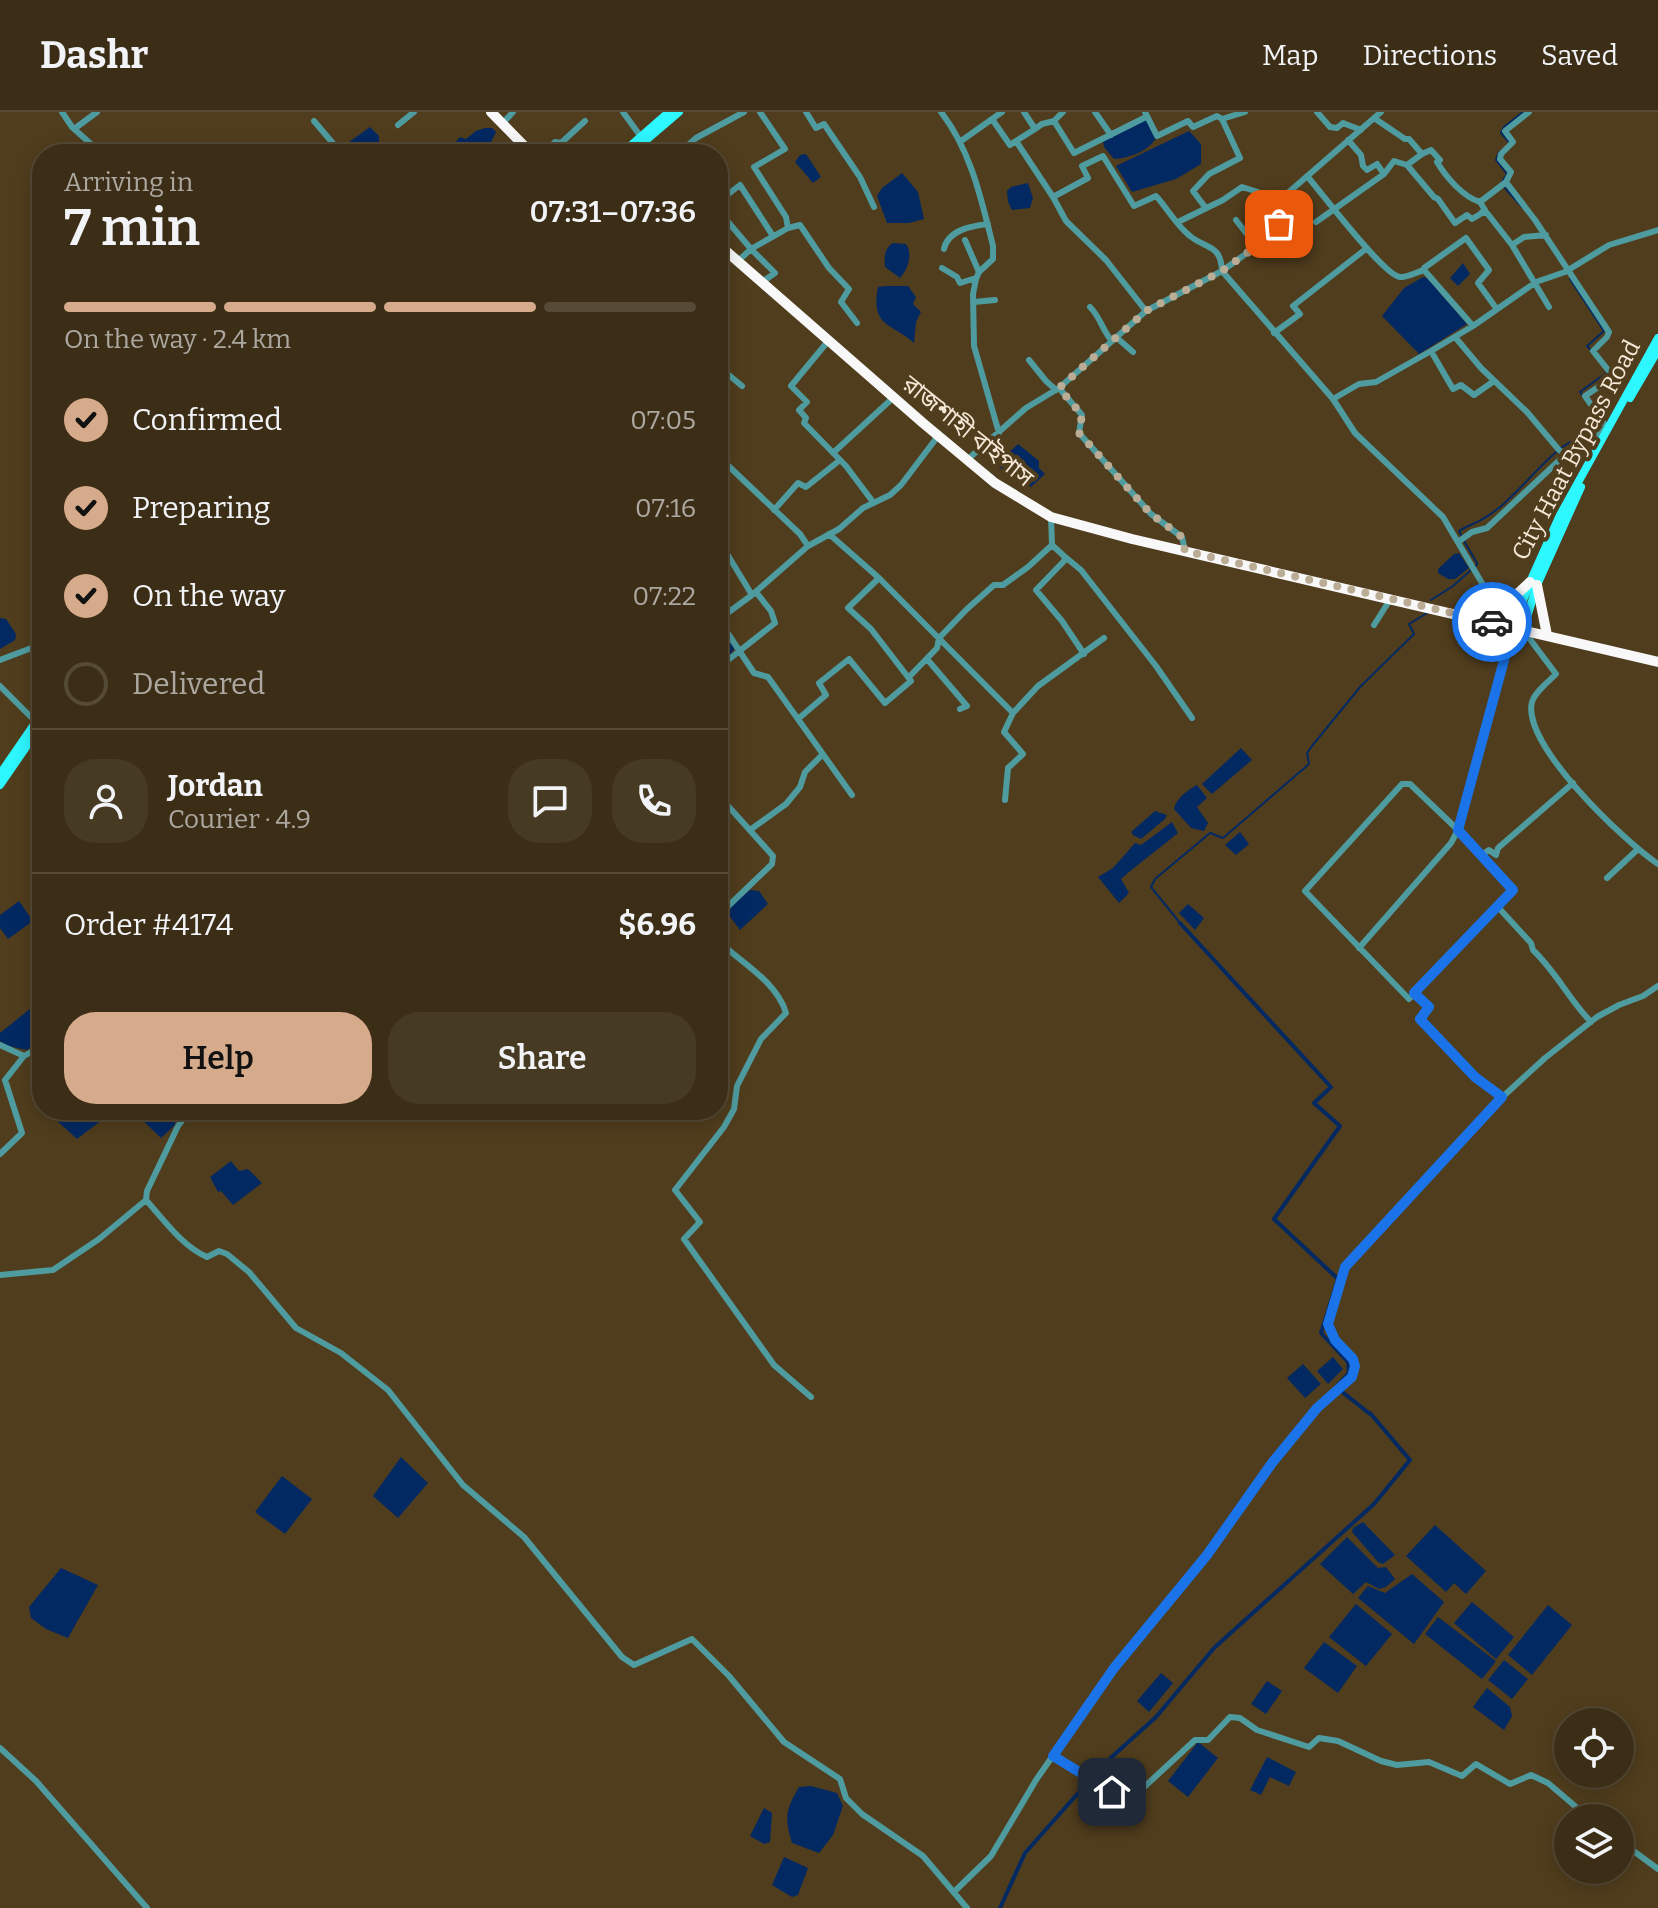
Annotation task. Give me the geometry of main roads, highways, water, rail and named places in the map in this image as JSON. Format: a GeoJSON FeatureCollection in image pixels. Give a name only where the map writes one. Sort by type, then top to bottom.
{"type":"FeatureCollection","features":[{"type":"Feature","properties":{"kind":"highway"},"geometry":{"type":"LineString","coordinates":[[491,112],[522,144]]}},
{"type":"Feature","properties":{"kind":"highway","name":"রাজশাহী বাইপাস"},"geometry":{"type":"LineString","coordinates":[[728,252],[967,460],[1023,503],[1051,517],[1658,662]]}},
{"type":"Feature","properties":{"kind":"highway"},"geometry":{"type":"LineString","coordinates":[[1488,621],[1534,583],[1547,635]]}},
{"type":"Feature","properties":{"kind":"main road"},"geometry":{"type":"LineString","coordinates":[[639,144],[669,112]]}},
{"type":"Feature","properties":{"kind":"main road"},"geometry":{"type":"LineString","coordinates":[[636,144],[679,112]]}},
{"type":"Feature","properties":{"kind":"main road","name":"City Haat Bypass Road"},"geometry":{"type":"LineString","coordinates":[[1518,628],[1560,515],[1658,338]]}},
{"type":"Feature","properties":{"kind":"main road","name":"City Haat Bypass Road"},"geometry":{"type":"LineString","coordinates":[[1534,583],[1587,475],[1658,350]]}},
{"type":"Feature","properties":{"kind":"main road"},"geometry":{"type":"LineString","coordinates":[[0,785],[32,735]]}},
{"type":"Feature","properties":{"kind":"main road"},"geometry":{"type":"LineString","coordinates":[[0,774],[14,760]]}},
{"type":"Feature","properties":{"kind":"water"},"geometry":{"type":"Polygon","coordinates":[[[1147,119],[1156,138],[1153,143],[1138,153],[1114,159],[1103,141],[1147,119]]]}},
{"type":"Feature","properties":{"kind":"water"},"geometry":{"type":"Polygon","coordinates":[[[370,127],[379,136],[377,144],[346,144],[370,127]]]}},
{"type":"Feature","properties":{"kind":"water"},"geometry":{"type":"Polygon","coordinates":[[[492,128],[496,132],[490,144],[454,144],[460,137],[466,139],[476,131],[492,128]]]}},
{"type":"Feature","properties":{"kind":"water"},"geometry":{"type":"Polygon","coordinates":[[[1189,131],[1201,144],[1201,164],[1176,179],[1132,192],[1116,166],[1189,131]]]}},
{"type":"Feature","properties":{"kind":"water"},"geometry":{"type":"Polygon","coordinates":[[[806,154],[821,177],[813,183],[795,162],[800,155],[806,154]]]}},
{"type":"Feature","properties":{"kind":"water"},"geometry":{"type":"Polygon","coordinates":[[[902,173],[918,192],[924,219],[887,223],[877,196],[882,188],[902,173]]]}},
{"type":"Feature","properties":{"kind":"water"},"geometry":{"type":"Polygon","coordinates":[[[1028,183],[1033,198],[1030,208],[1012,210],[1007,191],[1028,183]]]}},
{"type":"Feature","properties":{"kind":"water"},"geometry":{"type":"Polygon","coordinates":[[[893,243],[906,244],[909,252],[907,266],[900,278],[885,267],[886,251],[893,243]]]}},
{"type":"Feature","properties":{"kind":"water"},"geometry":{"type":"Polygon","coordinates":[[[1463,263],[1470,274],[1458,286],[1450,278],[1463,263]]]}},
{"type":"Feature","properties":{"kind":"water"},"geometry":{"type":"Polygon","coordinates":[[[1423,277],[1467,324],[1419,354],[1382,316],[1404,288],[1423,277]]]}},
{"type":"Feature","properties":{"kind":"water"},"geometry":{"type":"Polygon","coordinates":[[[908,286],[916,297],[913,304],[921,312],[916,322],[914,343],[880,317],[876,300],[878,287],[908,286]]]}},
{"type":"Feature","properties":{"kind":"water"},"geometry":{"type":"Polygon","coordinates":[[[1018,444],[1039,461],[1039,468],[1045,474],[1031,487],[999,467],[1001,460],[1018,444]]]}},
{"type":"Feature","properties":{"kind":"water"},"geometry":{"type":"Polygon","coordinates":[[[1459,553],[1469,568],[1455,579],[1438,573],[1438,569],[1459,553]]]}},
{"type":"Feature","properties":{"kind":"water"},"geometry":{"type":"Polygon","coordinates":[[[0,618],[6,619],[16,634],[15,640],[0,649],[0,618]]]}},
{"type":"Feature","properties":{"kind":"water"},"geometry":{"type":"Polygon","coordinates":[[[728,638],[735,647],[728,658],[728,638]]]}},
{"type":"Feature","properties":{"kind":"water"},"geometry":{"type":"Polygon","coordinates":[[[1241,748],[1252,760],[1212,794],[1202,784],[1241,748]]]}},
{"type":"Feature","properties":{"kind":"water"},"geometry":{"type":"Polygon","coordinates":[[[1197,785],[1207,798],[1197,807],[1208,823],[1204,831],[1191,828],[1174,809],[1180,798],[1197,785]]]}},
{"type":"Feature","properties":{"kind":"water"},"geometry":{"type":"Polygon","coordinates":[[[1155,811],[1167,815],[1165,819],[1141,839],[1133,835],[1131,832],[1155,811]]]}},
{"type":"Feature","properties":{"kind":"water"},"geometry":{"type":"Polygon","coordinates":[[[1172,822],[1178,833],[1121,879],[1129,893],[1119,903],[1098,877],[1113,868],[1135,843],[1141,845],[1172,822]]]}},
{"type":"Feature","properties":{"kind":"water"},"geometry":{"type":"Polygon","coordinates":[[[1240,832],[1249,844],[1236,855],[1225,845],[1240,832]]]}},
{"type":"Feature","properties":{"kind":"water"},"geometry":{"type":"Polygon","coordinates":[[[750,890],[759,891],[768,904],[740,930],[728,914],[733,904],[750,890]]]}},
{"type":"Feature","properties":{"kind":"water"},"geometry":{"type":"Polygon","coordinates":[[[19,901],[32,922],[8,939],[0,928],[0,915],[19,901]]]}},
{"type":"Feature","properties":{"kind":"water"},"geometry":{"type":"Polygon","coordinates":[[[1188,904],[1204,918],[1195,930],[1179,913],[1188,904]]]}},
{"type":"Feature","properties":{"kind":"water"},"geometry":{"type":"Polygon","coordinates":[[[32,1007],[32,1046],[27,1050],[8,1046],[0,1041],[0,1033],[32,1007]]]}},
{"type":"Feature","properties":{"kind":"water"},"geometry":{"type":"Polygon","coordinates":[[[56,1120],[102,1120],[77,1139],[56,1120]]]}},
{"type":"Feature","properties":{"kind":"water"},"geometry":{"type":"Polygon","coordinates":[[[142,1120],[172,1120],[176,1124],[161,1138],[142,1120]]]}},
{"type":"Feature","properties":{"kind":"water"},"geometry":{"type":"Polygon","coordinates":[[[231,1161],[239,1171],[248,1169],[262,1183],[233,1205],[221,1191],[218,1192],[210,1177],[231,1161]]]}},
{"type":"Feature","properties":{"kind":"water"},"geometry":{"type":"Polygon","coordinates":[[[1333,1357],[1343,1369],[1328,1384],[1317,1371],[1333,1357]]]}},
{"type":"Feature","properties":{"kind":"water"},"geometry":{"type":"Polygon","coordinates":[[[1303,1364],[1321,1384],[1305,1398],[1287,1378],[1303,1364]]]}},
{"type":"Feature","properties":{"kind":"water"},"geometry":{"type":"Polygon","coordinates":[[[401,1457],[428,1483],[398,1518],[373,1496],[401,1457]]]}},
{"type":"Feature","properties":{"kind":"water"},"geometry":{"type":"Polygon","coordinates":[[[282,1476],[312,1499],[285,1534],[255,1512],[282,1476]]]}},
{"type":"Feature","properties":{"kind":"water"},"geometry":{"type":"Polygon","coordinates":[[[1363,1522],[1395,1555],[1383,1564],[1352,1532],[1363,1522]]]}},
{"type":"Feature","properties":{"kind":"water"},"geometry":{"type":"Polygon","coordinates":[[[1435,1525],[1486,1571],[1466,1594],[1454,1583],[1446,1592],[1406,1556],[1435,1525]]]}},
{"type":"Feature","properties":{"kind":"water"},"geometry":{"type":"Polygon","coordinates":[[[1347,1537],[1378,1568],[1386,1567],[1395,1579],[1379,1589],[1366,1582],[1353,1594],[1320,1564],[1347,1537]]]}},
{"type":"Feature","properties":{"kind":"water"},"geometry":{"type":"Polygon","coordinates":[[[61,1568],[98,1585],[68,1638],[46,1629],[31,1618],[29,1607],[61,1568]]]}},
{"type":"Feature","properties":{"kind":"water"},"geometry":{"type":"Polygon","coordinates":[[[1412,1574],[1444,1602],[1414,1644],[1358,1598],[1368,1586],[1385,1593],[1412,1574]]]}},
{"type":"Feature","properties":{"kind":"water"},"geometry":{"type":"Polygon","coordinates":[[[1472,1602],[1514,1637],[1496,1659],[1454,1623],[1472,1602]]]}},
{"type":"Feature","properties":{"kind":"water"},"geometry":{"type":"Polygon","coordinates":[[[1356,1604],[1392,1634],[1366,1666],[1329,1637],[1356,1604]]]}},
{"type":"Feature","properties":{"kind":"water"},"geometry":{"type":"Polygon","coordinates":[[[1548,1605],[1572,1625],[1532,1675],[1508,1655],[1548,1605]]]}},
{"type":"Feature","properties":{"kind":"water"},"geometry":{"type":"Polygon","coordinates":[[[1438,1617],[1496,1661],[1482,1679],[1425,1634],[1438,1617]]]}},
{"type":"Feature","properties":{"kind":"water"},"geometry":{"type":"Polygon","coordinates":[[[1324,1642],[1357,1666],[1338,1693],[1304,1668],[1324,1642]]]}},
{"type":"Feature","properties":{"kind":"water"},"geometry":{"type":"Polygon","coordinates":[[[1504,1660],[1528,1679],[1512,1699],[1488,1680],[1504,1660]]]}},
{"type":"Feature","properties":{"kind":"water"},"geometry":{"type":"Polygon","coordinates":[[[1161,1673],[1173,1683],[1149,1712],[1137,1701],[1161,1673]]]}},
{"type":"Feature","properties":{"kind":"water"},"geometry":{"type":"Polygon","coordinates":[[[1267,1681],[1282,1691],[1266,1714],[1251,1704],[1267,1681]]]}},
{"type":"Feature","properties":{"kind":"water"},"geometry":{"type":"Polygon","coordinates":[[[1487,1688],[1510,1707],[1512,1716],[1504,1730],[1473,1707],[1487,1688]]]}},
{"type":"Feature","properties":{"kind":"water"},"geometry":{"type":"Polygon","coordinates":[[[1198,1742],[1218,1758],[1188,1797],[1168,1781],[1198,1742]]]}},
{"type":"Feature","properties":{"kind":"water"},"geometry":{"type":"Polygon","coordinates":[[[1267,1757],[1296,1772],[1289,1786],[1270,1777],[1261,1795],[1250,1790],[1267,1757]]]}},
{"type":"Feature","properties":{"kind":"water"},"geometry":{"type":"Polygon","coordinates":[[[811,1786],[837,1793],[843,1806],[833,1835],[819,1853],[792,1843],[787,1820],[791,1801],[799,1787],[811,1786]]]}},
{"type":"Feature","properties":{"kind":"water"},"geometry":{"type":"Polygon","coordinates":[[[764,1808],[772,1813],[770,1842],[764,1844],[750,1836],[764,1808]]]}},
{"type":"Feature","properties":{"kind":"water"},"geometry":{"type":"Polygon","coordinates":[[[784,1857],[808,1868],[798,1895],[792,1897],[772,1885],[784,1857]]]}},
{"type":"Feature","properties":{"kind":"waterway"},"geometry":{"type":"LineString","coordinates":[[1509,142],[1501,133],[1523,112]]}},
{"type":"Feature","properties":{"kind":"waterway"},"geometry":{"type":"LineString","coordinates":[[1499,152],[1496,160],[1507,174],[1502,182]]}},
{"type":"Feature","properties":{"kind":"waterway"},"geometry":{"type":"LineString","coordinates":[[1505,188],[1522,207]]}},
{"type":"Feature","properties":{"kind":"waterway"},"geometry":{"type":"LineString","coordinates":[[1570,279],[1604,331],[1587,346],[1590,349]]}},
{"type":"Feature","properties":{"kind":"waterway"},"geometry":{"type":"LineString","coordinates":[[1583,396],[1580,392],[1606,373]]}},
{"type":"Feature","properties":{"kind":"waterway"},"geometry":{"type":"LineString","coordinates":[[1461,535],[1459,531],[1502,505],[1561,448],[1600,429],[1601,424]]}},
{"type":"Feature","properties":{"kind":"waterway"},"geometry":{"type":"LineString","coordinates":[[1464,541],[1476,566]]}},
{"type":"Feature","properties":{"kind":"waterway"},"geometry":{"type":"LineString","coordinates":[[1431,600],[1471,570]]}},
{"type":"Feature","properties":{"kind":"waterway"},"geometry":{"type":"LineString","coordinates":[[1180,923],[1151,887],[1155,879],[1210,833],[1223,838],[1309,764],[1307,753],[1312,746],[1360,687],[1414,634],[1409,624],[1427,613]]}},
{"type":"Feature","properties":{"kind":"waterway"},"geometry":{"type":"LineString","coordinates":[[1180,923],[1331,1087],[1314,1103],[1340,1126],[1274,1219],[1338,1279],[1321,1333],[1348,1362],[1349,1373],[1336,1387],[1370,1414]]}},
{"type":"Feature","properties":{"kind":"waterway"},"geometry":{"type":"LineString","coordinates":[[1000,1908],[1025,1853],[1104,1764],[1156,1717],[1214,1648],[1374,1504],[1410,1460],[1370,1413]]}}]}
